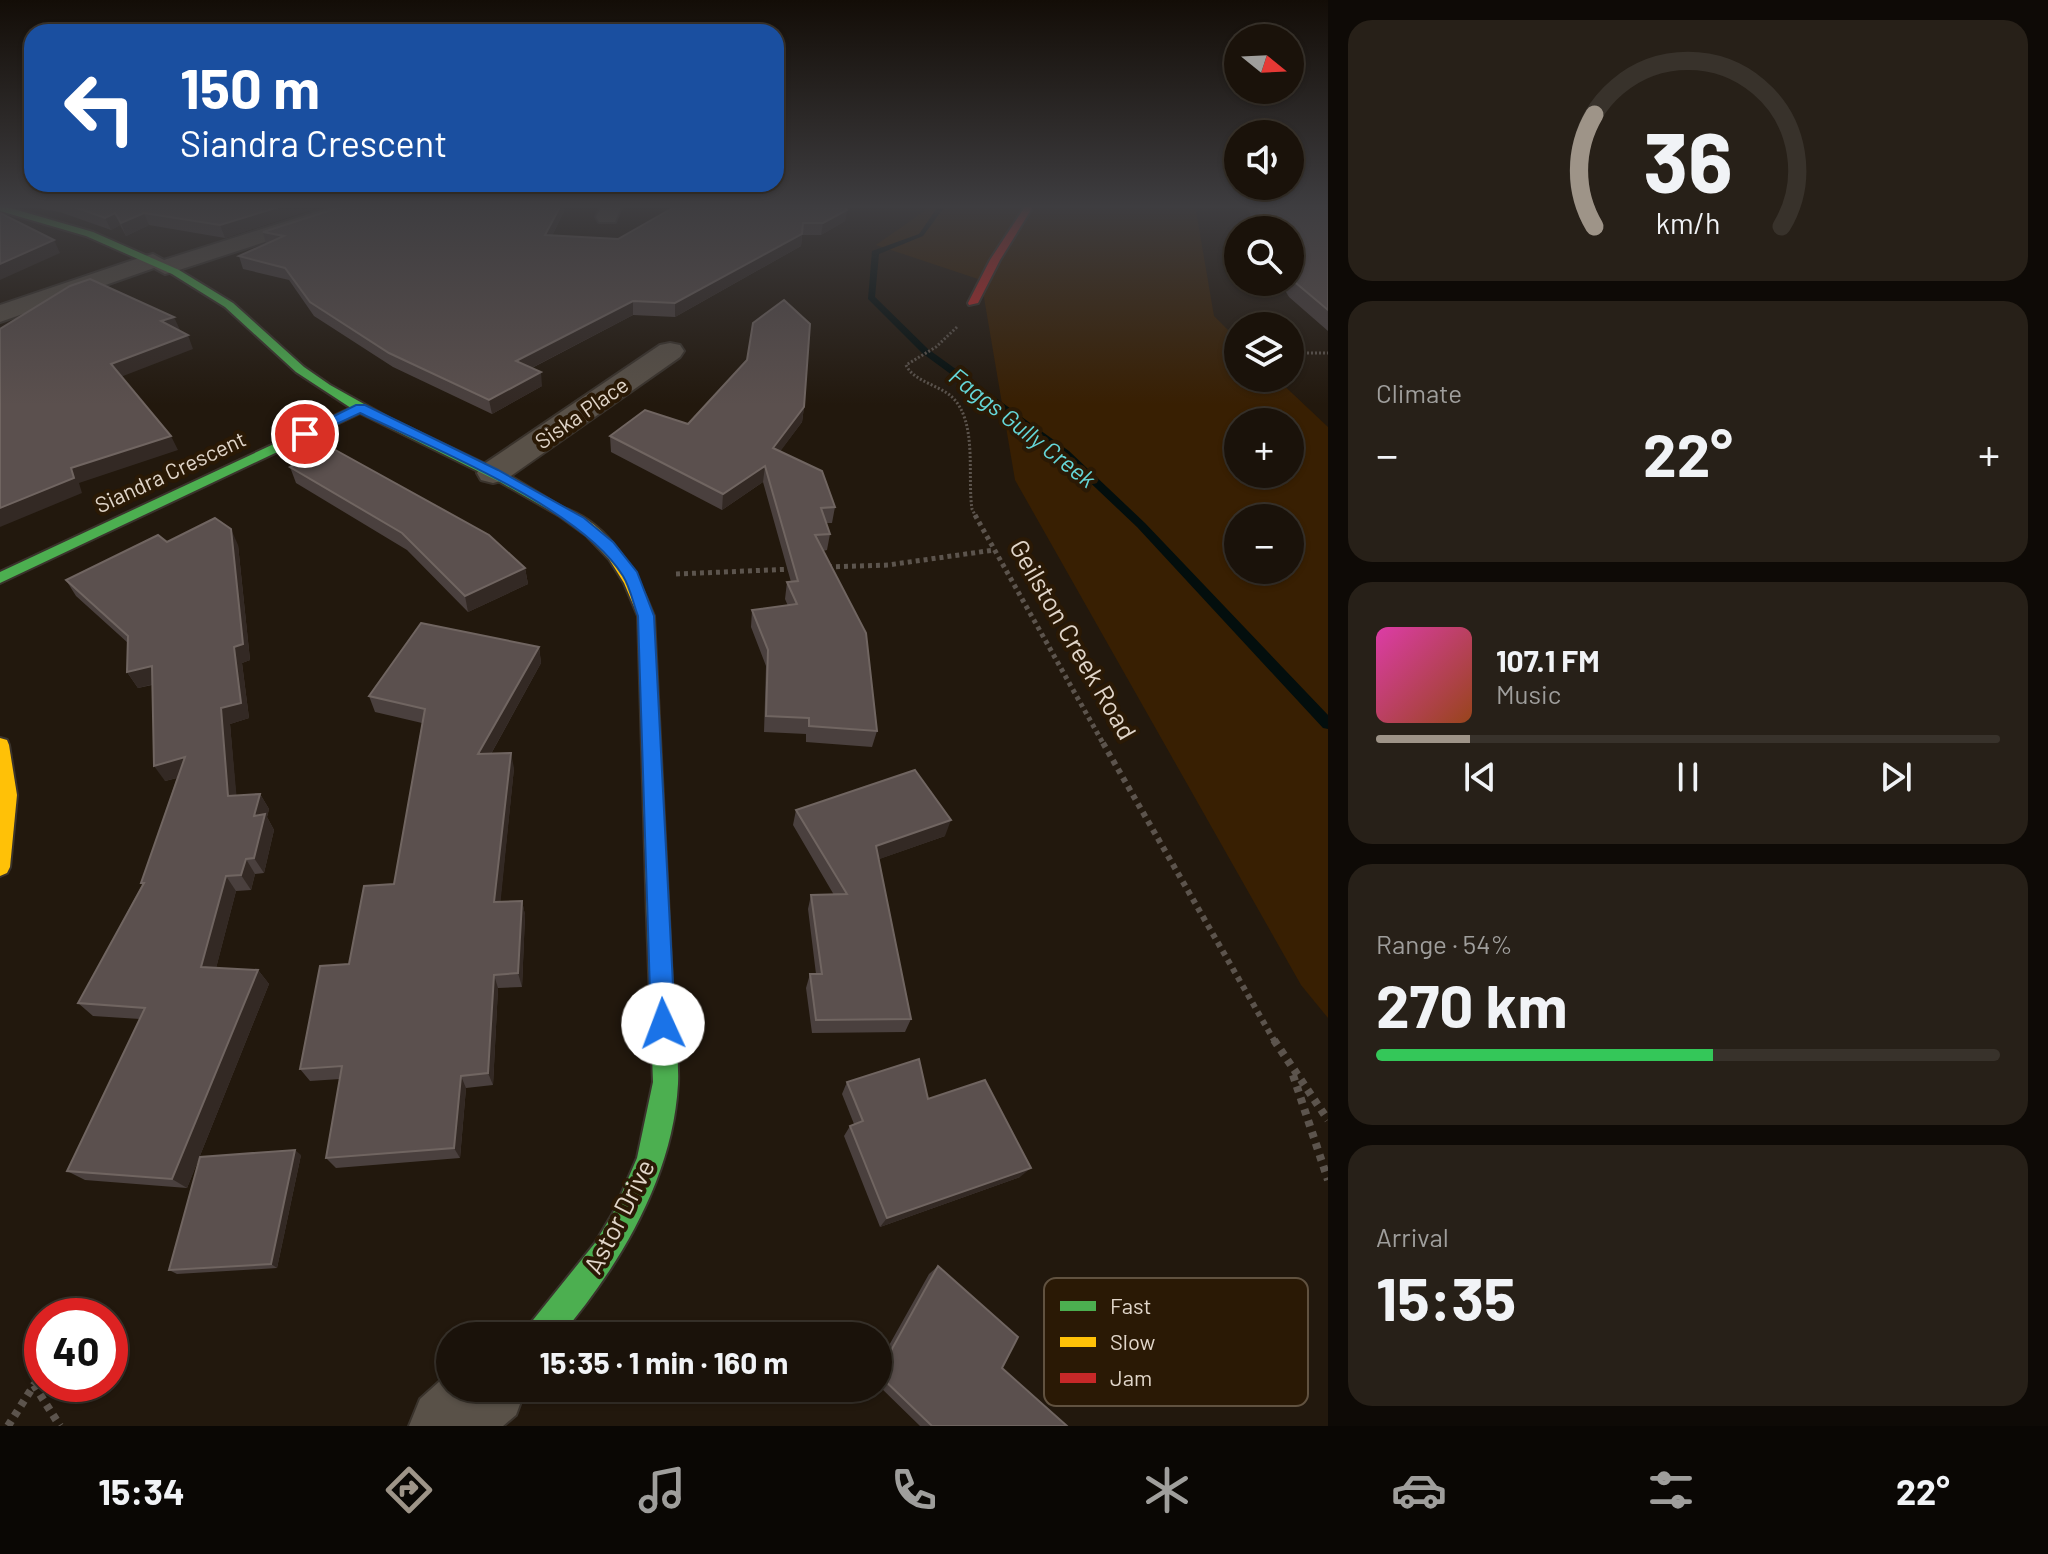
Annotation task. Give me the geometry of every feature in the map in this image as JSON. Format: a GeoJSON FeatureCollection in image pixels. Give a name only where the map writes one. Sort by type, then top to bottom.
{"type":"FeatureCollection","features":[{"type":"Feature","properties":{"kind":"street"},"geometry":{"type":"LineString","coordinates":[[0,314],[135,272]]}},
{"type":"Feature","properties":{"kind":"street","name":"Astor Drive"},"geometry":{"type":"LineString","coordinates":[[172,272],[228,305],[311,376],[360,408],[493,473],[579,521],[607,545],[632,576],[646,616],[665,1087],[650,1163],[615,1234],[568,1307],[554,1322]]}},
{"type":"Feature","properties":{"kind":"street"},"geometry":{"type":"LineString","coordinates":[[973,303],[989,272]]}},
{"type":"Feature","properties":{"kind":"street","name":"Siska Place"},"geometry":{"type":"LineString","coordinates":[[493,473],[670,351]]}},
{"type":"Feature","properties":{"kind":"street","name":"Siandra Crescent"},"geometry":{"type":"LineString","coordinates":[[0,578],[360,408]]}},
{"type":"Feature","properties":{"kind":"street"},"geometry":{"type":"LineString","coordinates":[[0,745],[7,795],[0,867]]}},
{"type":"Feature","properties":{"kind":"street"},"geometry":{"type":"LineString","coordinates":[[447,1426],[474,1402]]}},
{"type":"Feature","properties":{"kind":"path","name":"Geilston Creek Road"},"geometry":{"type":"LineString","coordinates":[[973,303],[953,334],[906,365],[909,372],[953,398],[966,417],[972,509],[1290,1067],[1328,1120]]}},
{"type":"Feature","properties":{"kind":"path"},"geometry":{"type":"LineString","coordinates":[[1304,353],[1328,353]]}},
{"type":"Feature","properties":{"kind":"path"},"geometry":{"type":"LineString","coordinates":[[827,567],[888,565],[994,550]]}},
{"type":"Feature","properties":{"kind":"path"},"geometry":{"type":"LineString","coordinates":[[632,576],[797,569]]}},
{"type":"Feature","properties":{"kind":"path"},"geometry":{"type":"LineString","coordinates":[[1290,1067],[1328,1180]]}},
{"type":"Feature","properties":{"kind":"path"},"geometry":{"type":"LineString","coordinates":[[8,1426],[34,1385],[60,1426]]}},
{"type":"Feature","properties":{"kind":"shaded area"},"geometry":{"type":"Polygon","coordinates":[[[956,272],[1206,272],[1214,316],[1224,326],[1224,392],[1291,392],[1328,427],[1328,1018],[1301,985],[1015,480],[981,280],[956,272]]]}},
{"type":"Feature","properties":{"kind":"building"},"geometry":{"type":"Polygon","coordinates":[[[288,272],[733,272],[675,303],[633,301],[516,361],[541,372],[489,400],[389,353],[310,302],[288,272]]]}},
{"type":"Feature","properties":{"kind":"building"},"geometry":{"type":"Polygon","coordinates":[[[1304,272],[1328,272],[1328,310],[1304,290],[1304,272]]]}},
{"type":"Feature","properties":{"kind":"building"},"geometry":{"type":"Polygon","coordinates":[[[90,279],[174,317],[161,321],[188,335],[111,364],[171,436],[71,468],[74,478],[0,508],[0,329],[70,286],[90,279]]]}},
{"type":"Feature","properties":{"kind":"building"},"geometry":{"type":"Polygon","coordinates":[[[784,300],[810,324],[804,407],[773,448],[822,471],[835,507],[821,508],[830,534],[815,535],[866,633],[877,731],[809,726],[809,718],[766,716],[768,650],[752,610],[797,604],[787,582],[798,581],[765,466],[723,494],[610,436],[645,410],[688,424],[747,360],[753,323],[784,300]]]}},
{"type":"Feature","properties":{"kind":"building"},"geometry":{"type":"Polygon","coordinates":[[[330,447],[489,535],[525,568],[465,596],[402,533],[290,467],[330,447]]]}},
{"type":"Feature","properties":{"kind":"building"},"geometry":{"type":"Polygon","coordinates":[[[215,518],[231,529],[243,644],[234,647],[241,703],[221,708],[228,796],[260,794],[254,816],[265,814],[254,858],[246,859],[241,875],[226,876],[201,967],[258,970],[172,1179],[67,1171],[145,1008],[78,1003],[144,883],[141,883],[185,757],[154,766],[152,666],[127,672],[128,636],[66,580],[158,535],[167,542],[215,518]]]}},
{"type":"Feature","properties":{"kind":"building"},"geometry":{"type":"Polygon","coordinates":[[[421,623],[539,647],[478,754],[511,753],[494,902],[522,901],[518,973],[494,975],[488,1073],[461,1076],[454,1148],[326,1158],[342,1066],[300,1069],[320,966],[349,964],[364,886],[394,884],[425,709],[369,696],[421,623]]]}},
{"type":"Feature","properties":{"kind":"building"},"geometry":{"type":"Polygon","coordinates":[[[915,770],[951,820],[876,846],[911,1019],[816,1020],[810,974],[822,974],[811,895],[847,894],[796,810],[915,770]]]}},
{"type":"Feature","properties":{"kind":"building"},"geometry":{"type":"Polygon","coordinates":[[[919,1059],[928,1099],[985,1080],[1031,1168],[887,1218],[850,1126],[863,1121],[847,1082],[919,1059]]]}},
{"type":"Feature","properties":{"kind":"building"},"geometry":{"type":"Polygon","coordinates":[[[295,1150],[271,1264],[169,1270],[200,1157],[295,1150]]]}},
{"type":"Feature","properties":{"kind":"building"},"geometry":{"type":"Polygon","coordinates":[[[938,1266],[1018,1337],[1002,1368],[1067,1426],[932,1426],[892,1387],[892,1349],[938,1266]]]}},
{"type":"Feature","properties":{"kind":"waterway","name":"Faggs Gully Creek"},"geometry":{"type":"LineString","coordinates":[[873,272],[871,297],[925,351],[1065,453],[1141,525],[1328,724]]}},
{"type":"Feature","properties":{"kind":"traffic: fast"},"geometry":{"type":"LineString","coordinates":[[175,272],[229,305],[300,369],[326,388],[563,512]]}},
{"type":"Feature","properties":{"kind":"traffic: fast"},"geometry":{"type":"LineString","coordinates":[[0,578],[360,408]]}},
{"type":"Feature","properties":{"kind":"traffic: fast"},"geometry":{"type":"LineString","coordinates":[[552,1322],[585,1282],[622,1223],[650,1158],[659,1124],[666,1069],[658,918]]}},
{"type":"Feature","properties":{"kind":"traffic: slow"},"geometry":{"type":"LineString","coordinates":[[563,512],[579,522],[615,556],[632,583],[646,616],[658,918]]}},
{"type":"Feature","properties":{"kind":"traffic: slow"},"geometry":{"type":"LineString","coordinates":[[0,745],[7,795],[0,867]]}},
{"type":"Feature","properties":{"kind":"traffic: jam"},"geometry":{"type":"LineString","coordinates":[[973,303],[989,272]]}},
{"type":"Feature","properties":{"kind":"route"},"geometry":{"type":"LineString","coordinates":[[305,434],[360,408],[493,473],[579,521],[607,545],[632,576],[646,616],[663,1024]]}}]}
